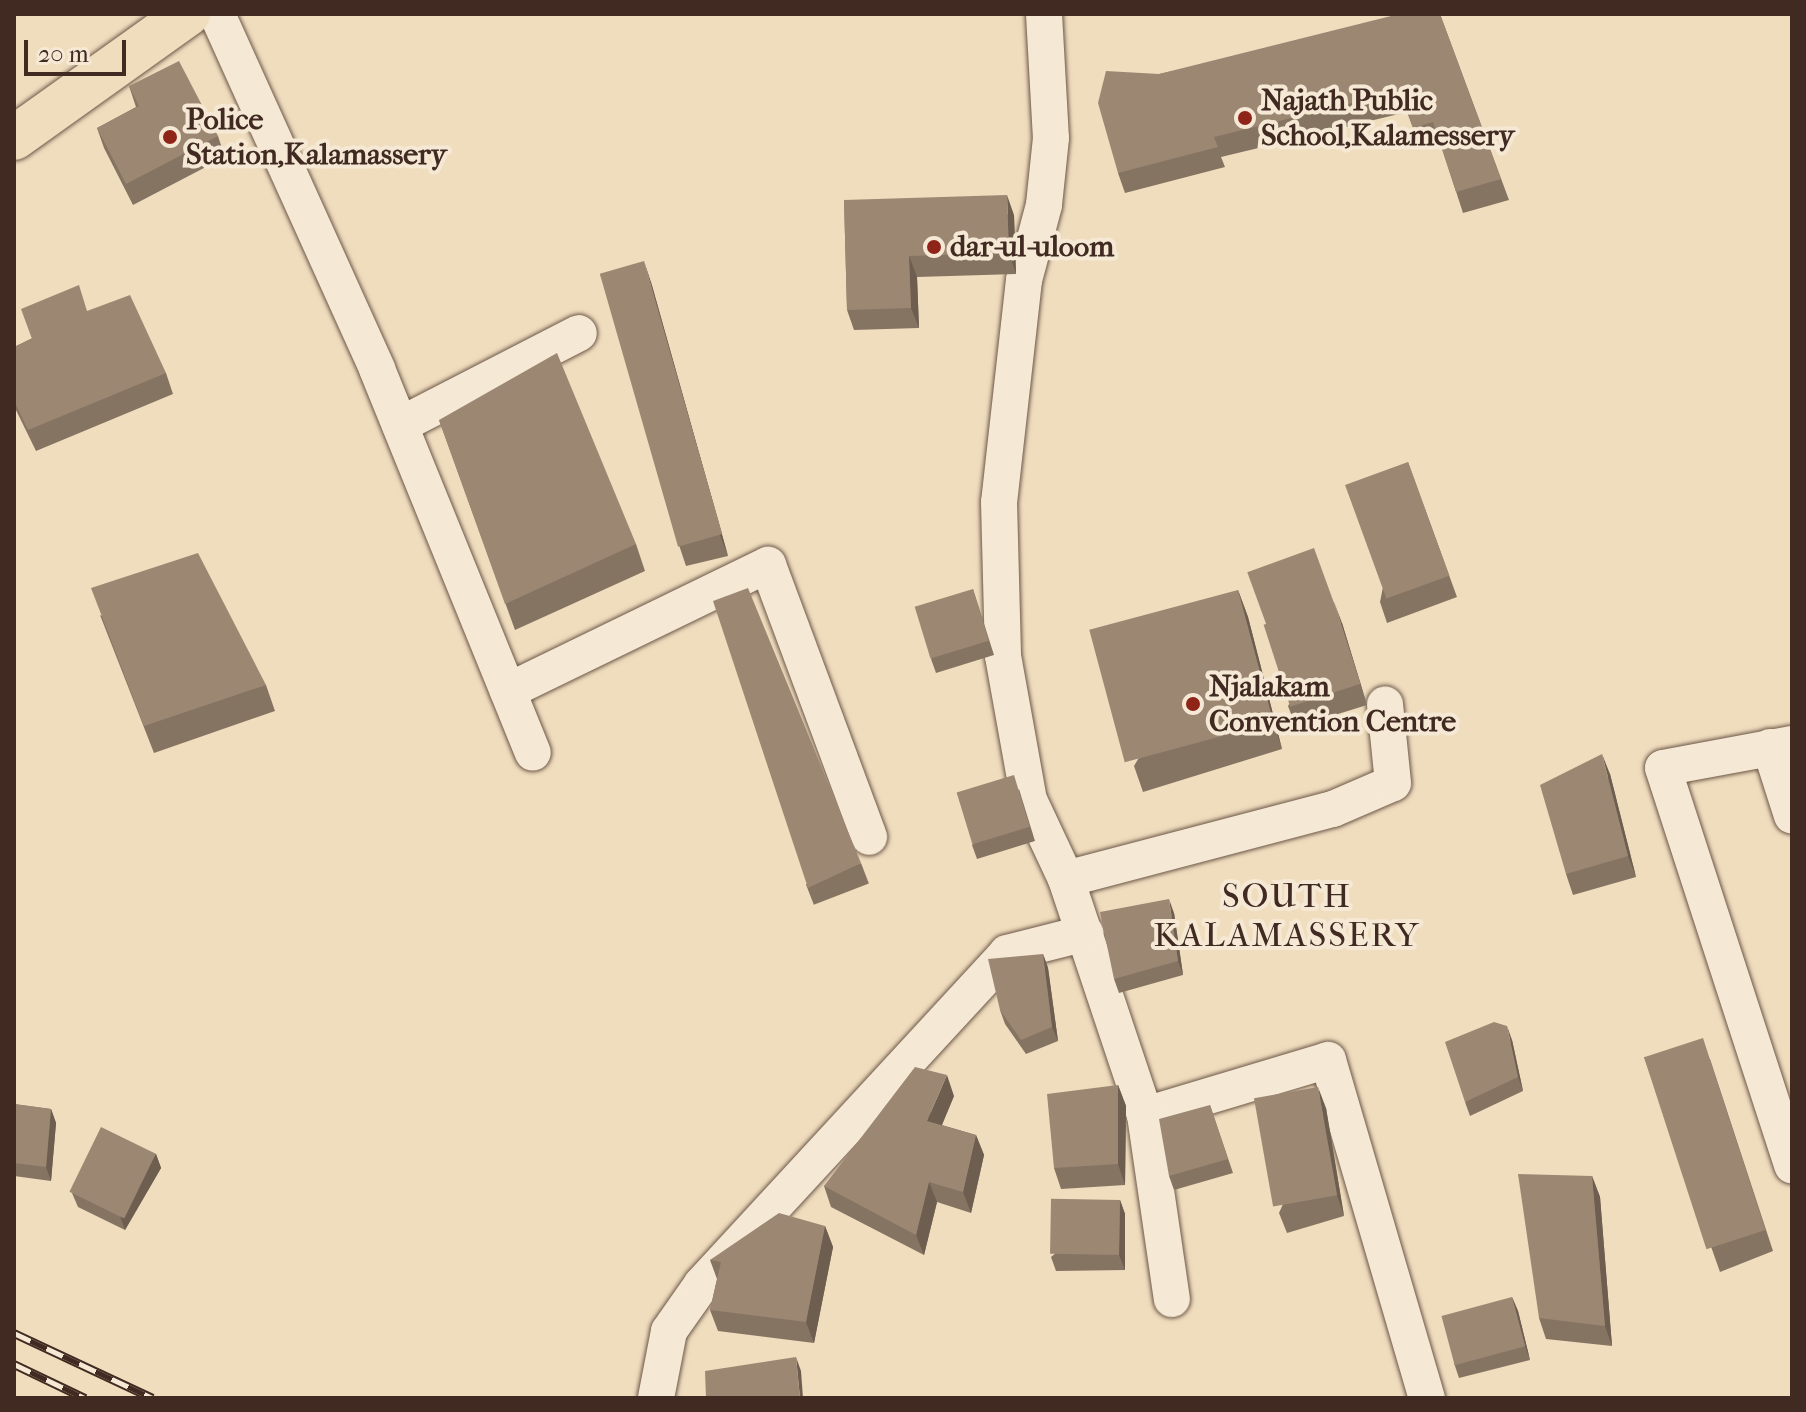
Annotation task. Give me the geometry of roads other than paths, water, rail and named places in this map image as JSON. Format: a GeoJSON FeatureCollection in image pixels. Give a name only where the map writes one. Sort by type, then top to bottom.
{"type":"FeatureCollection","features":[{"type":"Feature","properties":{"kind":"main road"},"geometry":{"type":"LineString","coordinates":[[14,138],[188,14]]}},
{"type":"Feature","properties":{"kind":"street"},"geometry":{"type":"LineString","coordinates":[[217,14],[400,425],[533,753]]}},
{"type":"Feature","properties":{"kind":"street"},"geometry":{"type":"LineString","coordinates":[[1044,14],[1049,151],[1024,280],[999,502],[1003,656],[1029,800],[1066,879],[1086,933],[1145,1115],[1172,1299]]}},
{"type":"Feature","properties":{"kind":"street"},"geometry":{"type":"LineString","coordinates":[[400,425],[579,333]]}},
{"type":"Feature","properties":{"kind":"street"},"geometry":{"type":"LineString","coordinates":[[508,691],[768,565],[869,837]]}},
{"type":"Feature","properties":{"kind":"street"},"geometry":{"type":"LineString","coordinates":[[1066,879],[1333,809],[1393,783],[1385,704]]}},
{"type":"Feature","properties":{"kind":"street"},"geometry":{"type":"LineString","coordinates":[[1792,816],[1781,745],[1663,768],[1792,1166]]}},
{"type":"Feature","properties":{"kind":"street"},"geometry":{"type":"LineString","coordinates":[[656,1398],[669,1331],[702,1284],[1007,953],[1086,933]]}},
{"type":"Feature","properties":{"kind":"street"},"geometry":{"type":"LineString","coordinates":[[1145,1115],[1328,1060],[1427,1398]]}},
{"type":"Feature","properties":{"kind":"railway"},"geometry":{"type":"LineString","coordinates":[[14,1333],[153,1398]]}},
{"type":"Feature","properties":{"kind":"railway"},"geometry":{"type":"LineString","coordinates":[[14,1364],[85,1398]]}},
{"type":"Feature","properties":{"kind":"place","name":"Najath Public School,Kalamessery"},"geometry":{"type":"Point","coordinates":[1245,118]}},
{"type":"Feature","properties":{"kind":"place","name":"Police Station,Kalamassery"},"geometry":{"type":"Point","coordinates":[170,137]}},
{"type":"Feature","properties":{"kind":"place","name":"dar-ul-uloom"},"geometry":{"type":"Point","coordinates":[934,247]}},
{"type":"Feature","properties":{"kind":"place","name":"Njalakam Convention Centre"},"geometry":{"type":"Point","coordinates":[1193,704]}},
{"type":"Feature","properties":{"kind":"district","name":"SOUTH KALAMASSERY"},"geometry":{"type":"Point","coordinates":[1287,916]}}]}
